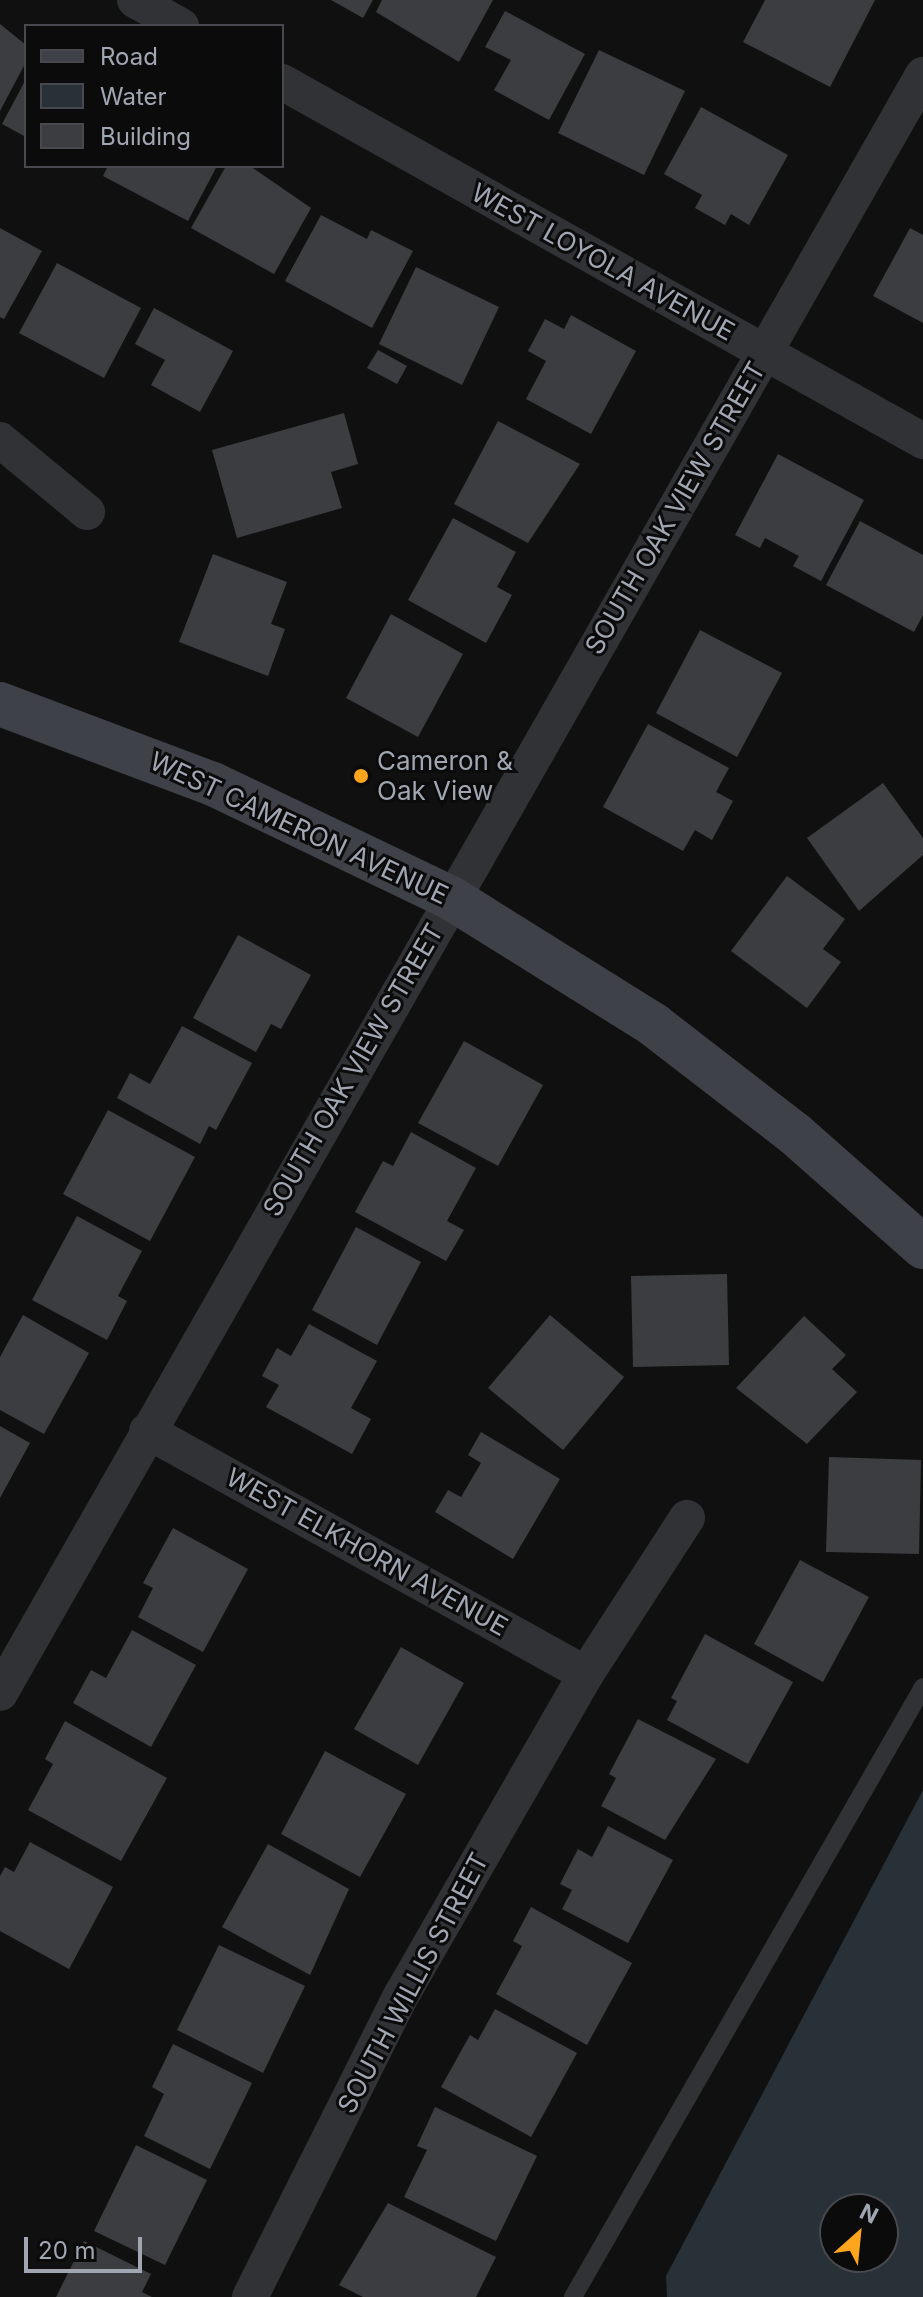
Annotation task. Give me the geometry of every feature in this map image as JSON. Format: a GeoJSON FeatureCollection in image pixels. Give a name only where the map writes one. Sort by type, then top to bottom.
{"type":"FeatureCollection","features":[{"type":"Feature","properties":{"kind":"street"},"geometry":{"type":"LineString","coordinates":[[135,0],[177,24]]}},
{"type":"Feature","properties":{"kind":"street","name":"SOUTH OAK VIEW STREET"},"geometry":{"type":"LineString","coordinates":[[0,1693],[923,75]]}},
{"type":"Feature","properties":{"kind":"street","name":"WEST LOYOLA AVENUE"},"geometry":{"type":"LineString","coordinates":[[284,83],[923,441]]}},
{"type":"Feature","properties":{"kind":"street"},"geometry":{"type":"LineString","coordinates":[[0,440],[87,512]]}},
{"type":"Feature","properties":{"kind":"street","name":"WEST CAMERON AVENUE"},"geometry":{"type":"LineString","coordinates":[[0,704],[213,784],[451,898],[666,1033],[795,1134],[923,1247]]}},
{"type":"Feature","properties":{"kind":"street","name":"WEST ELKHORN AVENUE"},"geometry":{"type":"LineString","coordinates":[[147,1431],[586,1674]]}},
{"type":"Feature","properties":{"kind":"street","name":"SOUTH WILLIS STREET"},"geometry":{"type":"LineString","coordinates":[[250,2297],[402,1994],[586,1674],[687,1518]]}},
{"type":"Feature","properties":{"kind":"lane"},"geometry":{"type":"LineString","coordinates":[[573,2297],[923,1687]]}},
{"type":"Feature","properties":{"kind":"water"},"geometry":{"type":"Polygon","coordinates":[[[923,1790],[923,2297],[667,2297],[666,2276],[923,1790]]]}},
{"type":"Feature","properties":{"kind":"building"},"geometry":{"type":"Polygon","coordinates":[[[331,0],[373,0],[363,18],[331,0]]]}},
{"type":"Feature","properties":{"kind":"building"},"geometry":{"type":"Polygon","coordinates":[[[382,0],[493,0],[459,62],[376,12],[382,0]]]}},
{"type":"Feature","properties":{"kind":"building"},"geometry":{"type":"Polygon","coordinates":[[[765,0],[875,0],[830,87],[743,42],[765,0]]]}},
{"type":"Feature","properties":{"kind":"building"},"geometry":{"type":"Polygon","coordinates":[[[505,11],[585,54],[549,120],[494,90],[511,60],[485,47],[505,11]]]}},
{"type":"Feature","properties":{"kind":"building"},"geometry":{"type":"Polygon","coordinates":[[[0,24],[24,43],[24,66],[0,111],[0,24]]]}},
{"type":"Feature","properties":{"kind":"building"},"geometry":{"type":"Polygon","coordinates":[[[599,50],[685,91],[644,175],[558,133],[599,50]]]}},
{"type":"Feature","properties":{"kind":"building"},"geometry":{"type":"Polygon","coordinates":[[[24,83],[24,136],[2,124],[24,83]]]}},
{"type":"Feature","properties":{"kind":"building"},"geometry":{"type":"Polygon","coordinates":[[[701,107],[788,155],[749,225],[731,214],[725,225],[695,208],[702,195],[664,174],[701,107]]]}},
{"type":"Feature","properties":{"kind":"building"},"geometry":{"type":"Polygon","coordinates":[[[107,168],[216,168],[188,221],[103,176],[107,168]]]}},
{"type":"Feature","properties":{"kind":"building"},"geometry":{"type":"Polygon","coordinates":[[[225,168],[253,168],[311,208],[274,274],[191,228],[225,168]]]}},
{"type":"Feature","properties":{"kind":"building"},"geometry":{"type":"Polygon","coordinates":[[[321,215],[367,239],[371,230],[413,251],[372,328],[285,281],[321,215]]]}},
{"type":"Feature","properties":{"kind":"building"},"geometry":{"type":"Polygon","coordinates":[[[0,228],[42,251],[4,319],[0,317],[0,228]]]}},
{"type":"Feature","properties":{"kind":"building"},"geometry":{"type":"Polygon","coordinates":[[[910,228],[923,235],[923,323],[873,296],[910,228]]]}},
{"type":"Feature","properties":{"kind":"building"},"geometry":{"type":"Polygon","coordinates":[[[57,263],[141,308],[104,378],[19,333],[57,263]]]}},
{"type":"Feature","properties":{"kind":"building"},"geometry":{"type":"Polygon","coordinates":[[[416,267],[499,307],[462,385],[379,344],[416,267]]]}},
{"type":"Feature","properties":{"kind":"building"},"geometry":{"type":"Polygon","coordinates":[[[154,308],[233,351],[200,412],[151,385],[165,360],[135,344],[154,308]]]}},
{"type":"Feature","properties":{"kind":"building"},"geometry":{"type":"Polygon","coordinates":[[[571,315],[636,351],[591,434],[526,399],[546,361],[528,351],[545,319],[564,329],[571,315]]]}},
{"type":"Feature","properties":{"kind":"building"},"geometry":{"type":"Polygon","coordinates":[[[378,350],[407,366],[397,384],[367,368],[378,350]]]}},
{"type":"Feature","properties":{"kind":"building"},"geometry":{"type":"Polygon","coordinates":[[[344,413],[358,464],[331,472],[342,508],[237,538],[212,450],[344,413]]]}},
{"type":"Feature","properties":{"kind":"building"},"geometry":{"type":"Polygon","coordinates":[[[498,421],[580,464],[528,543],[454,504],[498,421]]]}},
{"type":"Feature","properties":{"kind":"building"},"geometry":{"type":"Polygon","coordinates":[[[778,454],[864,500],[821,581],[793,566],[799,556],[765,538],[760,548],[735,535],[778,454]]]}},
{"type":"Feature","properties":{"kind":"building"},"geometry":{"type":"Polygon","coordinates":[[[453,518],[516,552],[497,587],[512,595],[486,643],[408,600],[453,518]]]}},
{"type":"Feature","properties":{"kind":"building"},"geometry":{"type":"Polygon","coordinates":[[[860,521],[923,555],[923,615],[914,632],[826,585],[860,521]]]}},
{"type":"Feature","properties":{"kind":"building"},"geometry":{"type":"Polygon","coordinates":[[[213,554],[287,582],[271,624],[285,629],[268,676],[179,642],[213,554]]]}},
{"type":"Feature","properties":{"kind":"building"},"geometry":{"type":"Polygon","coordinates":[[[391,614],[463,654],[418,737],[346,698],[391,614]]]}},
{"type":"Feature","properties":{"kind":"building"},"geometry":{"type":"Polygon","coordinates":[[[700,630],[782,673],[737,757],[656,713],[700,630]]]}},
{"type":"Feature","properties":{"kind":"building"},"geometry":{"type":"Polygon","coordinates":[[[648,724],[729,768],[716,792],[733,801],[712,840],[695,830],[683,851],[603,807],[648,724]]]}},
{"type":"Feature","properties":{"kind":"building"},"geometry":{"type":"Polygon","coordinates":[[[883,783],[923,838],[923,855],[859,911],[807,838],[883,783]]]}},
{"type":"Feature","properties":{"kind":"building"},"geometry":{"type":"Polygon","coordinates":[[[787,876],[845,919],[823,949],[841,962],[807,1008],[731,951],[787,876]]]}},
{"type":"Feature","properties":{"kind":"building"},"geometry":{"type":"Polygon","coordinates":[[[238,935],[311,975],[281,1029],[271,1024],[256,1052],[193,1018],[238,935]]]}},
{"type":"Feature","properties":{"kind":"building"},"geometry":{"type":"Polygon","coordinates":[[[182,1026],[252,1063],[216,1130],[209,1126],[200,1144],[117,1098],[130,1073],[150,1084],[182,1026]]]}},
{"type":"Feature","properties":{"kind":"building"},"geometry":{"type":"Polygon","coordinates":[[[464,1041],[543,1085],[498,1166],[418,1123],[464,1041]]]}},
{"type":"Feature","properties":{"kind":"building"},"geometry":{"type":"Polygon","coordinates":[[[108,1110],[195,1157],[150,1241],[63,1194],[108,1110]]]}},
{"type":"Feature","properties":{"kind":"building"},"geometry":{"type":"Polygon","coordinates":[[[411,1132],[476,1168],[447,1221],[464,1230],[446,1261],[355,1212],[383,1161],[393,1166],[411,1132]]]}},
{"type":"Feature","properties":{"kind":"building"},"geometry":{"type":"Polygon","coordinates":[[[77,1216],[142,1251],[118,1296],[127,1301],[107,1340],[32,1300],[77,1216]]]}},
{"type":"Feature","properties":{"kind":"building"},"geometry":{"type":"Polygon","coordinates":[[[356,1227],[421,1262],[377,1345],[312,1310],[356,1227]]]}},
{"type":"Feature","properties":{"kind":"building"},"geometry":{"type":"Polygon","coordinates":[[[727,1274],[729,1365],[633,1367],[631,1276],[727,1274]]]}},
{"type":"Feature","properties":{"kind":"building"},"geometry":{"type":"Polygon","coordinates":[[[23,1315],[89,1353],[44,1434],[0,1410],[0,1357],[23,1315]]]}},
{"type":"Feature","properties":{"kind":"building"},"geometry":{"type":"Polygon","coordinates":[[[550,1315],[624,1377],[563,1450],[488,1388],[550,1315]]]}},
{"type":"Feature","properties":{"kind":"building"},"geometry":{"type":"Polygon","coordinates":[[[804,1316],[846,1355],[832,1369],[857,1392],[807,1444],[736,1388],[804,1316]]]}},
{"type":"Feature","properties":{"kind":"building"},"geometry":{"type":"Polygon","coordinates":[[[309,1324],[377,1361],[351,1408],[371,1419],[352,1454],[266,1407],[279,1385],[262,1376],[277,1348],[291,1356],[309,1324]]]}},
{"type":"Feature","properties":{"kind":"building"},"geometry":{"type":"Polygon","coordinates":[[[0,1426],[30,1443],[0,1498],[0,1426]]]}},
{"type":"Feature","properties":{"kind":"building"},"geometry":{"type":"Polygon","coordinates":[[[481,1432],[560,1479],[513,1559],[435,1512],[448,1490],[461,1497],[481,1463],[468,1455],[481,1432]]]}},
{"type":"Feature","properties":{"kind":"building"},"geometry":{"type":"Polygon","coordinates":[[[829,1457],[921,1460],[919,1554],[826,1552],[829,1457]]]}},
{"type":"Feature","properties":{"kind":"building"},"geometry":{"type":"Polygon","coordinates":[[[173,1528],[248,1569],[203,1652],[138,1617],[153,1588],[143,1583],[173,1528]]]}},
{"type":"Feature","properties":{"kind":"building"},"geometry":{"type":"Polygon","coordinates":[[[800,1560],[869,1597],[823,1682],[754,1644],[800,1560]]]}},
{"type":"Feature","properties":{"kind":"building"},"geometry":{"type":"Polygon","coordinates":[[[132,1630],[196,1665],[151,1747],[73,1703],[91,1670],[106,1678],[132,1630]]]}},
{"type":"Feature","properties":{"kind":"building"},"geometry":{"type":"Polygon","coordinates":[[[705,1634],[793,1682],[748,1764],[667,1720],[677,1701],[671,1698],[705,1634]]]}},
{"type":"Feature","properties":{"kind":"building"},"geometry":{"type":"Polygon","coordinates":[[[401,1647],[464,1683],[418,1765],[354,1729],[401,1647]]]}},
{"type":"Feature","properties":{"kind":"building"},"geometry":{"type":"Polygon","coordinates":[[[638,1719],[716,1759],[665,1840],[601,1806],[616,1778],[609,1774],[638,1719]]]}},
{"type":"Feature","properties":{"kind":"building"},"geometry":{"type":"Polygon","coordinates":[[[65,1721],[167,1778],[121,1861],[28,1810],[53,1764],[45,1759],[65,1721]]]}},
{"type":"Feature","properties":{"kind":"building"},"geometry":{"type":"Polygon","coordinates":[[[325,1751],[406,1794],[360,1877],[281,1834],[325,1751]]]}},
{"type":"Feature","properties":{"kind":"building"},"geometry":{"type":"Polygon","coordinates":[[[608,1826],[673,1860],[628,1943],[562,1909],[572,1890],[560,1884],[578,1849],[592,1857],[608,1826]]]}},
{"type":"Feature","properties":{"kind":"building"},"geometry":{"type":"Polygon","coordinates":[[[30,1842],[113,1887],[69,1969],[0,1931],[0,1876],[5,1867],[14,1872],[30,1842]]]}},
{"type":"Feature","properties":{"kind":"building"},"geometry":{"type":"Polygon","coordinates":[[[268,1844],[349,1889],[310,1975],[222,1927],[268,1844]]]}},
{"type":"Feature","properties":{"kind":"building"},"geometry":{"type":"Polygon","coordinates":[[[531,1907],[632,1963],[587,2045],[496,1994],[522,1946],[513,1941],[531,1907]]]}},
{"type":"Feature","properties":{"kind":"building"},"geometry":{"type":"Polygon","coordinates":[[[219,1945],[305,1986],[263,2073],[177,2030],[219,1945]]]}},
{"type":"Feature","properties":{"kind":"building"},"geometry":{"type":"Polygon","coordinates":[[[495,2009],[577,2053],[531,2137],[441,2087],[470,2035],[478,2040],[495,2009]]]}},
{"type":"Feature","properties":{"kind":"building"},"geometry":{"type":"Polygon","coordinates":[[[173,2044],[252,2083],[210,2169],[144,2136],[164,2094],[152,2087],[173,2044]]]}},
{"type":"Feature","properties":{"kind":"building"},"geometry":{"type":"Polygon","coordinates":[[[435,2107],[537,2156],[496,2241],[404,2197],[427,2150],[417,2146],[435,2107]]]}},
{"type":"Feature","properties":{"kind":"building"},"geometry":{"type":"Polygon","coordinates":[[[136,2145],[207,2180],[165,2265],[94,2231],[136,2145]]]}},
{"type":"Feature","properties":{"kind":"building"},"geometry":{"type":"Polygon","coordinates":[[[388,2203],[496,2257],[476,2297],[363,2297],[339,2285],[388,2203]]]}},
{"type":"Feature","properties":{"kind":"building"},"geometry":{"type":"Polygon","coordinates":[[[84,2241],[151,2274],[142,2292],[152,2297],[56,2297],[84,2241]]]}},
{"type":"Feature","properties":{"kind":"place","name":"Cameron & Oak View"},"geometry":{"type":"Point","coordinates":[361,776]}}]}
